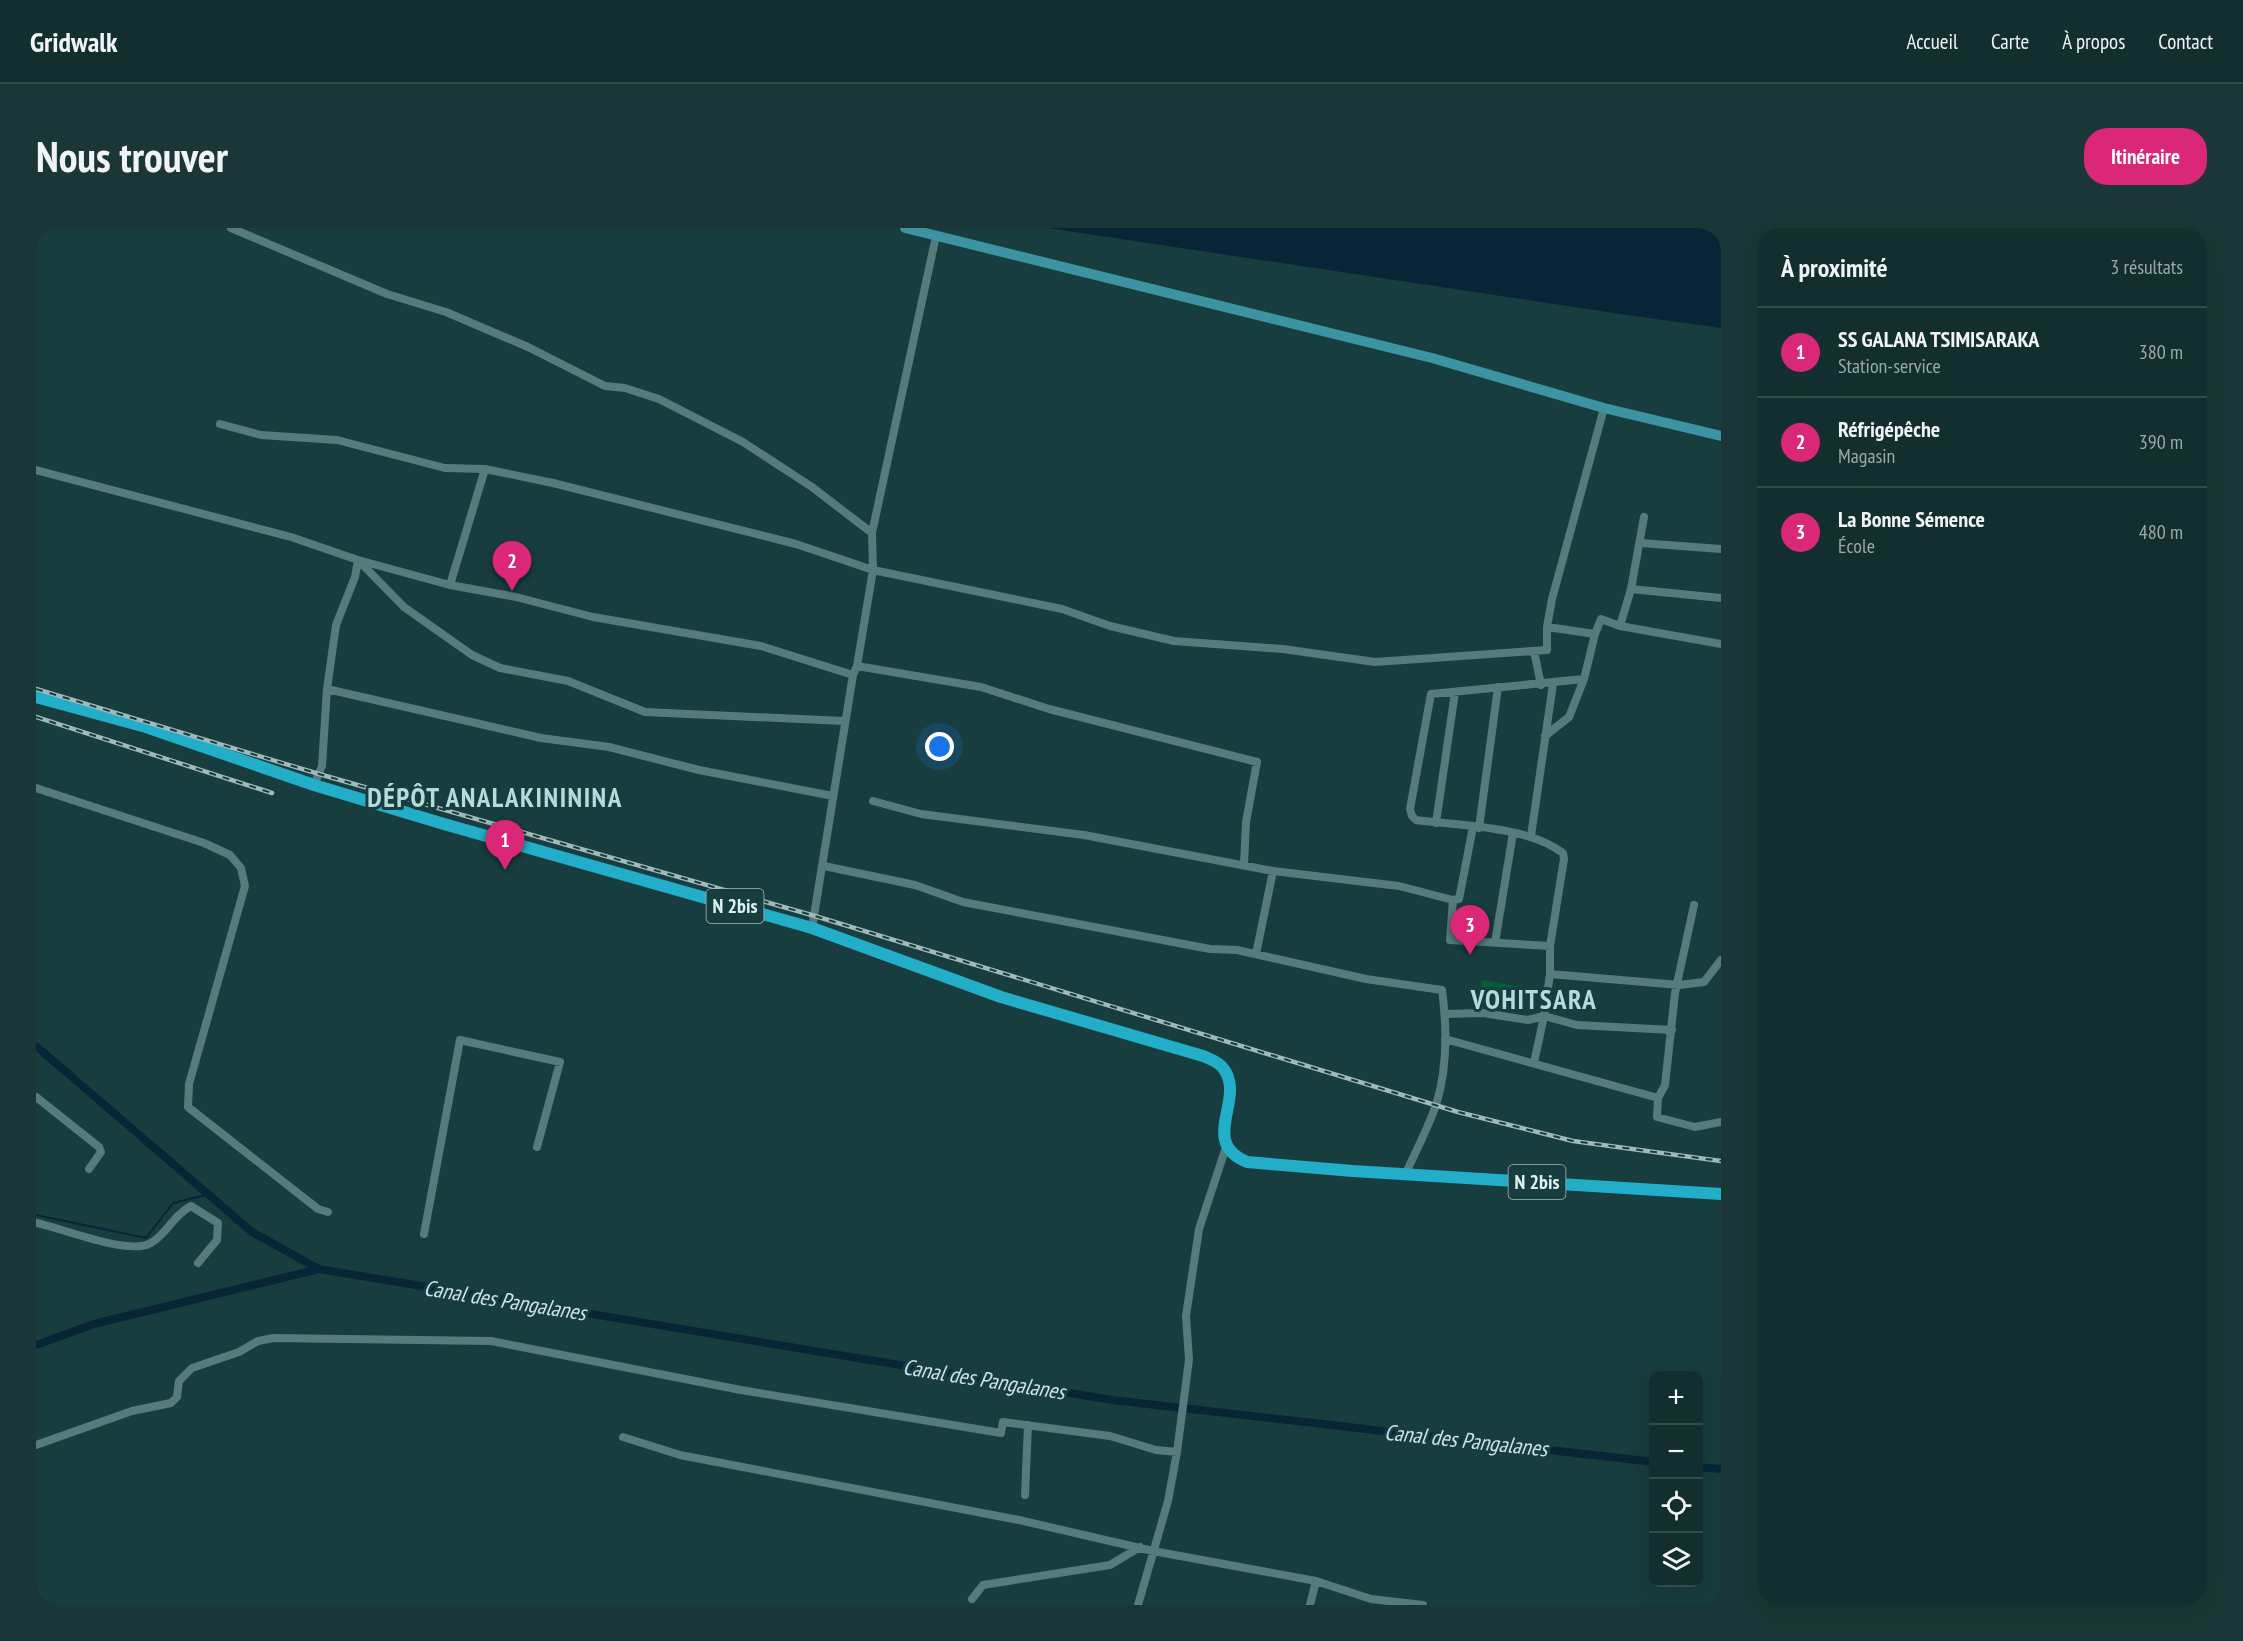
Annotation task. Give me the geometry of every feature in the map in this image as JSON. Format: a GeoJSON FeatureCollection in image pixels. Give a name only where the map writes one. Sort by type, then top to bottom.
{"type":"FeatureCollection","features":[{"type":"Feature","properties":{"kind":"main road"},"geometry":{"type":"LineString","coordinates":[[904,228],[1432,358],[1604,408],[1721,436]]}},
{"type":"Feature","properties":{"kind":"main road","name":"N 2bis"},"geometry":{"type":"LineString","coordinates":[[36,697],[146,727],[314,785],[812,928],[1001,997],[1203,1056],[1222,1066],[1228,1076],[1230,1089],[1224,1133],[1226,1147],[1235,1157],[1246,1162],[1721,1194]]}},
{"type":"Feature","properties":{"kind":"street"},"geometry":{"type":"LineString","coordinates":[[231,228],[387,294],[446,312],[528,347],[605,386],[625,388],[660,399],[743,442],[812,487],[872,533]]}},
{"type":"Feature","properties":{"kind":"street"},"geometry":{"type":"LineString","coordinates":[[812,928],[824,866],[844,721],[873,570],[872,533],[936,236]]}},
{"type":"Feature","properties":{"kind":"street"},"geometry":{"type":"LineString","coordinates":[[220,424],[261,435],[337,440],[445,468],[485,469],[796,544],[873,570],[1062,609],[1110,626],[1174,641],[1283,650],[1375,662],[1547,650],[1547,627],[1552,599],[1604,408]]}},
{"type":"Feature","properties":{"kind":"street"},"geometry":{"type":"LineString","coordinates":[[450,585],[485,469]]}},
{"type":"Feature","properties":{"kind":"street"},"geometry":{"type":"LineString","coordinates":[[36,470],[291,537],[358,560],[450,585],[516,597],[593,616],[761,646],[855,671],[981,687],[1049,709],[1257,762],[1246,822],[1244,865]]}},
{"type":"Feature","properties":{"kind":"street"},"geometry":{"type":"LineString","coordinates":[[1620,626],[1631,589],[1644,516]]}},
{"type":"Feature","properties":{"kind":"street"},"geometry":{"type":"LineString","coordinates":[[1641,543],[1721,549]]}},
{"type":"Feature","properties":{"kind":"street"},"geometry":{"type":"LineString","coordinates":[[314,785],[322,766],[327,689],[336,625],[355,577],[358,560]]}},
{"type":"Feature","properties":{"kind":"street"},"geometry":{"type":"LineString","coordinates":[[358,560],[404,607],[472,655],[500,668],[568,681],[645,712],[844,721]]}},
{"type":"Feature","properties":{"kind":"street"},"geometry":{"type":"LineString","coordinates":[[1631,589],[1721,598]]}},
{"type":"Feature","properties":{"kind":"street"},"geometry":{"type":"LineString","coordinates":[[1545,736],[1569,717],[1584,680],[1601,619],[1620,626],[1721,644]]}},
{"type":"Feature","properties":{"kind":"street"},"geometry":{"type":"LineString","coordinates":[[1547,627],[1595,634]]}},
{"type":"Feature","properties":{"kind":"street"},"geometry":{"type":"LineString","coordinates":[[1534,651],[1541,685]]}},
{"type":"Feature","properties":{"kind":"street"},"geometry":{"type":"LineString","coordinates":[[1534,1063],[1551,974],[1550,946],[1563,853],[1531,836],[1416,820],[1410,808],[1431,694],[1584,680]]}},
{"type":"Feature","properties":{"kind":"street"},"geometry":{"type":"LineString","coordinates":[[1531,836],[1553,684]]}},
{"type":"Feature","properties":{"kind":"street"},"geometry":{"type":"LineString","coordinates":[[873,801],[921,814],[1084,835],[1273,871],[1399,886],[1453,900],[1459,899],[1476,828],[1498,687]]}},
{"type":"Feature","properties":{"kind":"street"},"geometry":{"type":"LineString","coordinates":[[327,689],[541,738],[609,747],[699,770],[833,796]]}},
{"type":"Feature","properties":{"kind":"street"},"geometry":{"type":"LineString","coordinates":[[1436,823],[1455,692]]}},
{"type":"Feature","properties":{"kind":"street"},"geometry":{"type":"LineString","coordinates":[[36,788],[204,843],[236,860],[244,876],[245,886],[189,1084],[188,1107],[318,1209],[328,1212]]}},
{"type":"Feature","properties":{"kind":"street"},"geometry":{"type":"LineString","coordinates":[[1495,943],[1513,833]]}},
{"type":"Feature","properties":{"kind":"street"},"geometry":{"type":"LineString","coordinates":[[824,866],[915,885],[963,902],[1210,950],[1256,954],[1366,979],[1442,990],[1445,1039],[1436,1106],[1406,1173]]}},
{"type":"Feature","properties":{"kind":"street"},"geometry":{"type":"LineString","coordinates":[[1256,954],[1273,871]]}},
{"type":"Feature","properties":{"kind":"street"},"geometry":{"type":"LineString","coordinates":[[1453,900],[1450,940],[1550,946]]}},
{"type":"Feature","properties":{"kind":"street"},"geometry":{"type":"LineString","coordinates":[[1694,905],[1679,985],[1675,993],[1665,1085],[1658,1098],[1657,1117],[1695,1127],[1721,1122]]}},
{"type":"Feature","properties":{"kind":"street"},"geometry":{"type":"LineString","coordinates":[[1551,974],[1679,985],[1704,982],[1721,960]]}},
{"type":"Feature","properties":{"kind":"street"},"geometry":{"type":"LineString","coordinates":[[1445,1014],[1483,1013],[1528,1020],[1544,1016],[1577,1025],[1672,1030]]}},
{"type":"Feature","properties":{"kind":"street"},"geometry":{"type":"LineString","coordinates":[[1445,1039],[1658,1098]]}},
{"type":"Feature","properties":{"kind":"street"},"geometry":{"type":"LineString","coordinates":[[424,1234],[460,1040],[560,1062],[537,1147]]}},
{"type":"Feature","properties":{"kind":"street"},"geometry":{"type":"LineString","coordinates":[[36,1097],[99,1147],[100,1152],[89,1169]]}},
{"type":"Feature","properties":{"kind":"street"},"geometry":{"type":"LineString","coordinates":[[1138,1605],[1168,1501],[1177,1452],[1189,1360],[1186,1316],[1198,1229],[1226,1147]]}},
{"type":"Feature","properties":{"kind":"street"},"geometry":{"type":"LineString","coordinates":[[36,1223],[120,1246],[147,1245],[160,1237],[177,1214],[191,1206],[218,1223],[217,1240],[198,1263]]}},
{"type":"Feature","properties":{"kind":"street"},"geometry":{"type":"LineString","coordinates":[[36,1445],[132,1411],[171,1402],[177,1396],[179,1381],[192,1368],[239,1352],[258,1341],[273,1338],[491,1341],[741,1390],[1001,1433],[1003,1422],[1110,1436],[1156,1450],[1177,1452]]}},
{"type":"Feature","properties":{"kind":"street"},"geometry":{"type":"LineString","coordinates":[[1024,1495],[1028,1425]]}},
{"type":"Feature","properties":{"kind":"street"},"geometry":{"type":"LineString","coordinates":[[623,1437],[680,1455],[1018,1520],[1153,1551],[1316,1581],[1374,1602],[1423,1605]]}},
{"type":"Feature","properties":{"kind":"street"},"geometry":{"type":"LineString","coordinates":[[972,1599],[983,1585],[1110,1565],[1140,1547]]}},
{"type":"Feature","properties":{"kind":"street"},"geometry":{"type":"LineString","coordinates":[[1310,1605],[1316,1581]]}},
{"type":"Feature","properties":{"kind":"green space"},"geometry":{"type":"Polygon","coordinates":[[[1482,980],[1523,987],[1520,1010],[1478,1003],[1482,980]]]}},
{"type":"Feature","properties":{"kind":"water"},"geometry":{"type":"Polygon","coordinates":[[[1048,228],[1721,228],[1721,328],[1627,315],[1048,228]]]}},
{"type":"Feature","properties":{"kind":"waterway","name":"Canal des Pangalanes"},"geometry":{"type":"LineString","coordinates":[[36,1046],[252,1232],[319,1269],[1112,1400],[1649,1461]]}},
{"type":"Feature","properties":{"kind":"waterway"},"geometry":{"type":"LineString","coordinates":[[36,1215],[146,1238],[173,1203],[210,1194]]}},
{"type":"Feature","properties":{"kind":"waterway","name":"Canal des Pangalanes"},"geometry":{"type":"LineString","coordinates":[[36,1345],[94,1324],[319,1269]]}},
{"type":"Feature","properties":{"kind":"waterway","name":"Canal des Pangalanes"},"geometry":{"type":"LineString","coordinates":[[1703,1467],[1721,1469]]}},
{"type":"Feature","properties":{"kind":"railway"},"geometry":{"type":"LineString","coordinates":[[36,689],[319,774],[815,916],[1458,1112],[1573,1141],[1721,1161]]}},
{"type":"Feature","properties":{"kind":"railway"},"geometry":{"type":"LineString","coordinates":[[36,717],[272,793]]}},
{"type":"Feature","properties":{"kind":"place","name":"Réfrigépêche"},"geometry":{"type":"Point","coordinates":[512,591]}},
{"type":"Feature","properties":{"kind":"place","name":"SS GALANA TSIMISARAKA"},"geometry":{"type":"Point","coordinates":[505,870]}},
{"type":"Feature","properties":{"kind":"place","name":"La Bonne Sémence"},"geometry":{"type":"Point","coordinates":[1470,955]}},
{"type":"Feature","properties":{"kind":"district","name":"DÉPÔT ANALAKINININA"},"geometry":{"type":"Point","coordinates":[495,797]}},
{"type":"Feature","properties":{"kind":"district","name":"VOHITSARA"},"geometry":{"type":"Point","coordinates":[1534,999]}}]}
